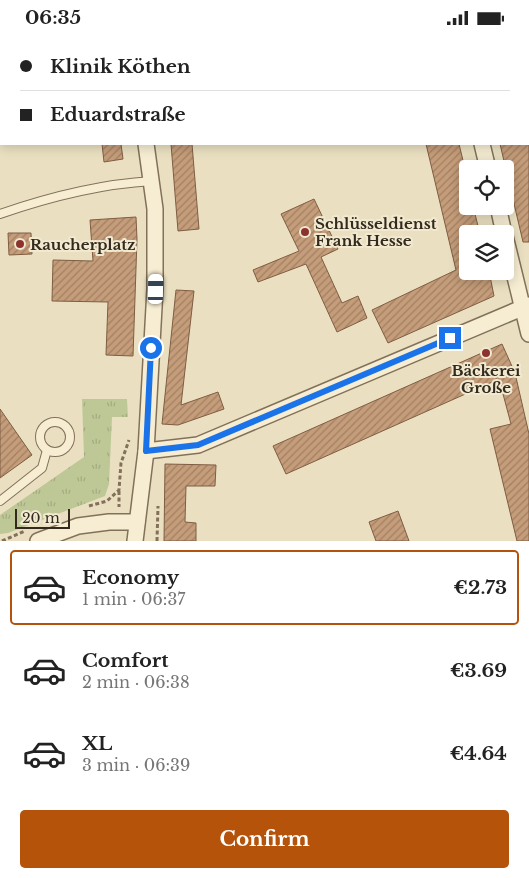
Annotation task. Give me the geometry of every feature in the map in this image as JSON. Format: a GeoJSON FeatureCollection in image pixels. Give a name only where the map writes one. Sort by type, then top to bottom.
{"type":"FeatureCollection","features":[{"type":"Feature","properties":{"kind":"street"},"geometry":{"type":"LineString","coordinates":[[135,541],[146,451],[156,253],[152,181],[146,145]]}},
{"type":"Feature","properties":{"kind":"street"},"geometry":{"type":"LineString","coordinates":[[482,145],[486,160]]}},
{"type":"Feature","properties":{"kind":"street"},"geometry":{"type":"LineString","coordinates":[[514,265],[526,306],[529,334]]}},
{"type":"Feature","properties":{"kind":"street"},"geometry":{"type":"LineString","coordinates":[[146,451],[198,445],[526,306]]}},
{"type":"Feature","properties":{"kind":"street"},"geometry":{"type":"LineString","coordinates":[[32,535],[109,522],[137,522]]}},
{"type":"Feature","properties":{"kind":"lane"},"geometry":{"type":"LineString","coordinates":[[0,214],[44,199],[136,182],[152,181]]}},
{"type":"Feature","properties":{"kind":"lane"},"geometry":{"type":"LineString","coordinates":[[51,421],[64,423],[71,431],[70,444],[63,451],[54,453],[47,450],[40,439],[41,429],[51,421]]}},
{"type":"Feature","properties":{"kind":"lane"},"geometry":{"type":"LineString","coordinates":[[0,501],[42,468],[47,450]]}},
{"type":"Feature","properties":{"kind":"path"},"geometry":{"type":"LineString","coordinates":[[84,508],[107,501],[119,490],[121,463],[130,437]]}},
{"type":"Feature","properties":{"kind":"path"},"geometry":{"type":"LineString","coordinates":[[2,541],[32,535]]}},
{"type":"Feature","properties":{"kind":"green space"},"geometry":{"type":"Polygon","coordinates":[[[82,399],[127,399],[128,417],[112,417],[109,484],[105,496],[8,533],[0,534],[0,515],[84,457],[82,399]]]}},
{"type":"Feature","properties":{"kind":"building"},"geometry":{"type":"Polygon","coordinates":[[[102,145],[121,145],[123,159],[104,162],[102,145]]]}},
{"type":"Feature","properties":{"kind":"building"},"geometry":{"type":"Polygon","coordinates":[[[171,145],[192,145],[199,229],[178,231],[171,145]]]}},
{"type":"Feature","properties":{"kind":"building"},"geometry":{"type":"Polygon","coordinates":[[[426,145],[459,145],[463,160],[459,160],[459,215],[475,215],[478,225],[459,225],[459,280],[491,280],[494,296],[388,343],[372,310],[456,270],[426,145]]]}},
{"type":"Feature","properties":{"kind":"building"},"geometry":{"type":"Polygon","coordinates":[[[500,145],[529,145],[529,242],[523,242],[514,204],[514,160],[504,160],[500,145]]]}},
{"type":"Feature","properties":{"kind":"building"},"geometry":{"type":"Polygon","coordinates":[[[314,199],[338,249],[321,257],[342,303],[358,296],[367,318],[337,332],[306,264],[258,282],[253,270],[299,251],[281,214],[314,199]]]}},
{"type":"Feature","properties":{"kind":"building"},"geometry":{"type":"Polygon","coordinates":[[[136,217],[133,356],[106,355],[108,302],[52,301],[53,260],[93,261],[90,220],[136,217]]]}},
{"type":"Feature","properties":{"kind":"building","name":"Raucherplatz"},"geometry":{"type":"Polygon","coordinates":[[[8,233],[31,233],[32,254],[9,255],[8,233]]]}},
{"type":"Feature","properties":{"kind":"building"},"geometry":{"type":"Polygon","coordinates":[[[176,290],[194,291],[181,405],[218,392],[224,409],[178,425],[162,424],[176,290]]]}},
{"type":"Feature","properties":{"kind":"building"},"geometry":{"type":"Polygon","coordinates":[[[502,344],[515,373],[529,434],[529,541],[517,541],[490,429],[511,424],[499,379],[286,474],[273,446],[502,344]]]}},
{"type":"Feature","properties":{"kind":"building"},"geometry":{"type":"Polygon","coordinates":[[[0,409],[32,455],[0,478],[0,409]]]}},
{"type":"Feature","properties":{"kind":"building"},"geometry":{"type":"Polygon","coordinates":[[[165,464],[216,465],[215,486],[186,486],[185,522],[196,523],[196,541],[164,541],[165,464]]]}},
{"type":"Feature","properties":{"kind":"building"},"geometry":{"type":"Polygon","coordinates":[[[398,511],[409,541],[376,541],[369,522],[398,511]]]}},
{"type":"Feature","properties":{"kind":"place","name":"Schlüsseldienst Frank Hesse"},"geometry":{"type":"Point","coordinates":[305,232]}},
{"type":"Feature","properties":{"kind":"place","name":"Raucherplatz"},"geometry":{"type":"Point","coordinates":[20,244]}},
{"type":"Feature","properties":{"kind":"place","name":"Bäckerei Große"},"geometry":{"type":"Point","coordinates":[486,353]}},
{"type":"Feature","properties":{"kind":"route"},"geometry":{"type":"LineString","coordinates":[[151,348],[146,451],[198,445],[450,338]]}}]}
